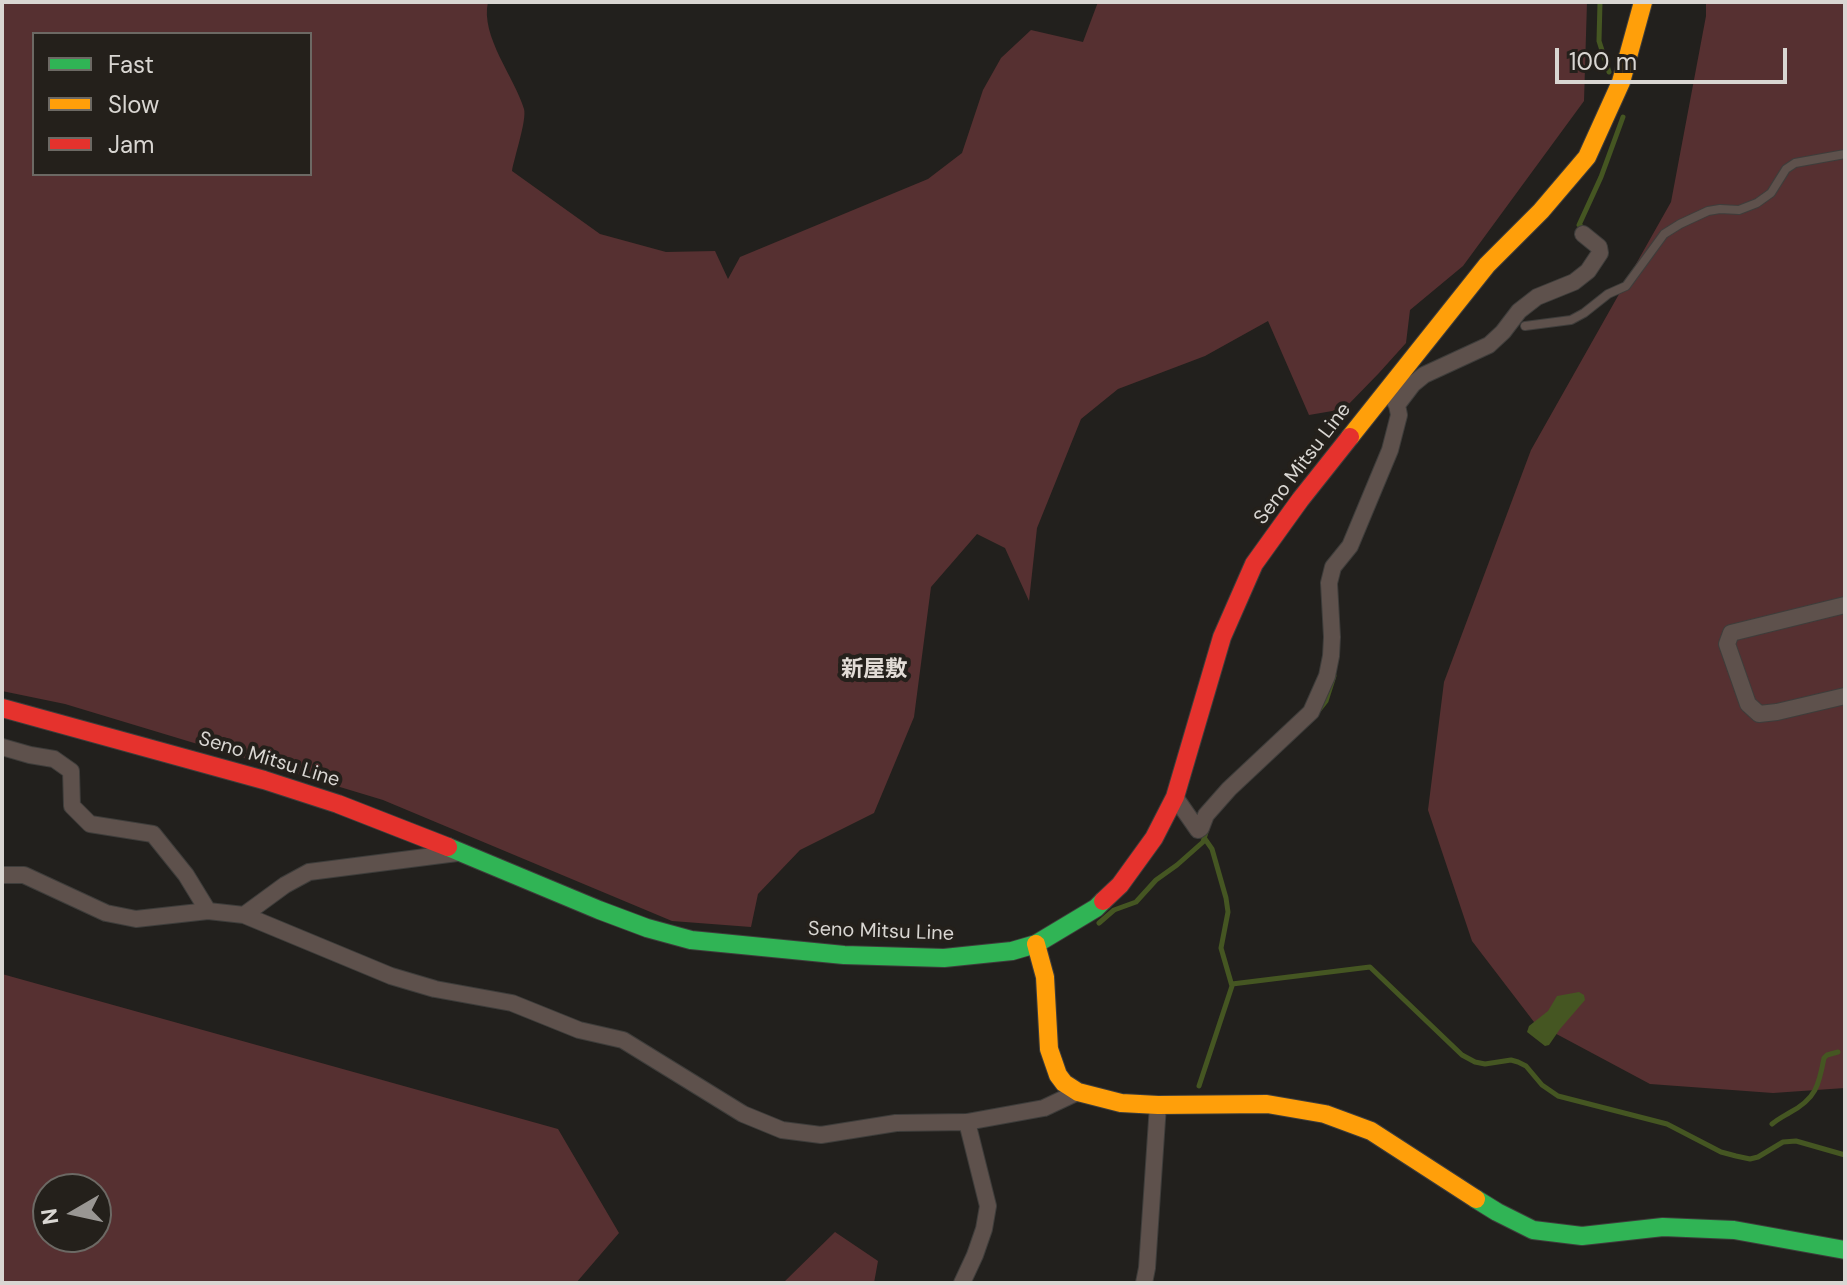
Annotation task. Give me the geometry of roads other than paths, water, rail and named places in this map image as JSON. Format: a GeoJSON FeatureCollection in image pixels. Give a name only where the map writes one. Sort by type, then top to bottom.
{"type":"FeatureCollection","features":[{"type":"Feature","properties":{"kind":"main road","name":"Seno Mitsu Line"},"geometry":{"type":"LineString","coordinates":[[2,708],[264,780],[338,804],[599,910],[691,940],[844,955],[944,958],[1012,951],[1036,944],[1096,908],[1120,885],[1154,838],[1175,797],[1222,637],[1254,564],[1300,500],[1393,398],[1487,265],[1541,211],[1587,157],[1621,82],[1643,2]]}},
{"type":"Feature","properties":{"kind":"main road"},"geometry":{"type":"LineString","coordinates":[[1036,944],[1045,977],[1049,1049],[1058,1075],[1078,1092],[1121,1103],[1267,1104],[1325,1114],[1371,1131],[1497,1212],[1533,1230],[1582,1236],[1663,1227],[1734,1230],[1845,1250]]}},
{"type":"Feature","properties":{"kind":"street"},"geometry":{"type":"LineString","coordinates":[[1175,797],[1198,830],[1206,815],[1229,789],[1311,712],[1327,676],[1331,656],[1329,583],[1333,567],[1350,546],[1390,450],[1399,415],[1393,398],[1424,375],[1489,345],[1519,322],[1519,311],[1537,297],[1574,282],[1588,271],[1600,253],[1599,247],[1583,234]]}},
{"type":"Feature","properties":{"kind":"street"},"geometry":{"type":"LineString","coordinates":[[1845,605],[1731,633],[1727,644],[1748,704],[1759,714],[1845,696]]}},
{"type":"Feature","properties":{"kind":"street"},"geometry":{"type":"LineString","coordinates":[[2,747],[54,759],[71,771],[72,806],[90,824],[153,834],[186,875],[208,911]]}},
{"type":"Feature","properties":{"kind":"street"},"geometry":{"type":"LineString","coordinates":[[244,915],[309,872],[462,852]]}},
{"type":"Feature","properties":{"kind":"street"},"geometry":{"type":"LineString","coordinates":[[2,875],[24,875],[106,913],[136,919],[208,911],[244,915],[391,976],[435,989],[512,1003],[579,1030],[623,1040],[743,1114],[782,1130],[821,1135],[896,1123],[967,1122],[1044,1108],[1078,1092]]}},
{"type":"Feature","properties":{"kind":"street"},"geometry":{"type":"LineString","coordinates":[[1144,1283],[1158,1105]]}},
{"type":"Feature","properties":{"kind":"street"},"geometry":{"type":"LineString","coordinates":[[962,1283],[984,1229],[988,1206],[967,1122]]}},
{"type":"Feature","properties":{"kind":"lane"},"geometry":{"type":"LineString","coordinates":[[1519,322],[1571,320],[1608,294],[1626,286],[1664,234],[1680,224],[1708,211],[1739,210],[1757,203],[1771,193],[1786,169],[1795,163],[1845,154]]}},
{"type":"Feature","properties":{"kind":"waterway"},"geometry":{"type":"LineString","coordinates":[[1600,2],[1599,41],[1609,72]]}},
{"type":"Feature","properties":{"kind":"waterway"},"geometry":{"type":"LineString","coordinates":[[1587,230],[1579,225],[1623,117]]}},
{"type":"Feature","properties":{"kind":"waterway"},"geometry":{"type":"LineString","coordinates":[[1319,710],[1326,701],[1334,676]]}},
{"type":"Feature","properties":{"kind":"waterway"},"geometry":{"type":"LineString","coordinates":[[1099,923],[1114,910],[1136,902],[1156,880],[1203,842],[1207,829]]}},
{"type":"Feature","properties":{"kind":"waterway"},"geometry":{"type":"LineString","coordinates":[[1199,1086],[1232,986],[1221,948],[1228,912],[1226,898],[1212,849],[1205,839]]}},
{"type":"Feature","properties":{"kind":"waterway"},"geometry":{"type":"LineString","coordinates":[[1232,984],[1370,967],[1462,1055],[1485,1064],[1511,1060],[1518,1062],[1558,1096],[1667,1124],[1721,1152],[1750,1159],[1783,1142],[1796,1141],[1845,1155]]}},
{"type":"Feature","properties":{"kind":"waterway"},"geometry":{"type":"LineString","coordinates":[[1772,1124],[1811,1097],[1818,1084],[1824,1058],[1838,1052]]}},
{"type":"Feature","properties":{"kind":"district","name":"新屋敷"},"geometry":{"type":"Point","coordinates":[874,670]}}]}
